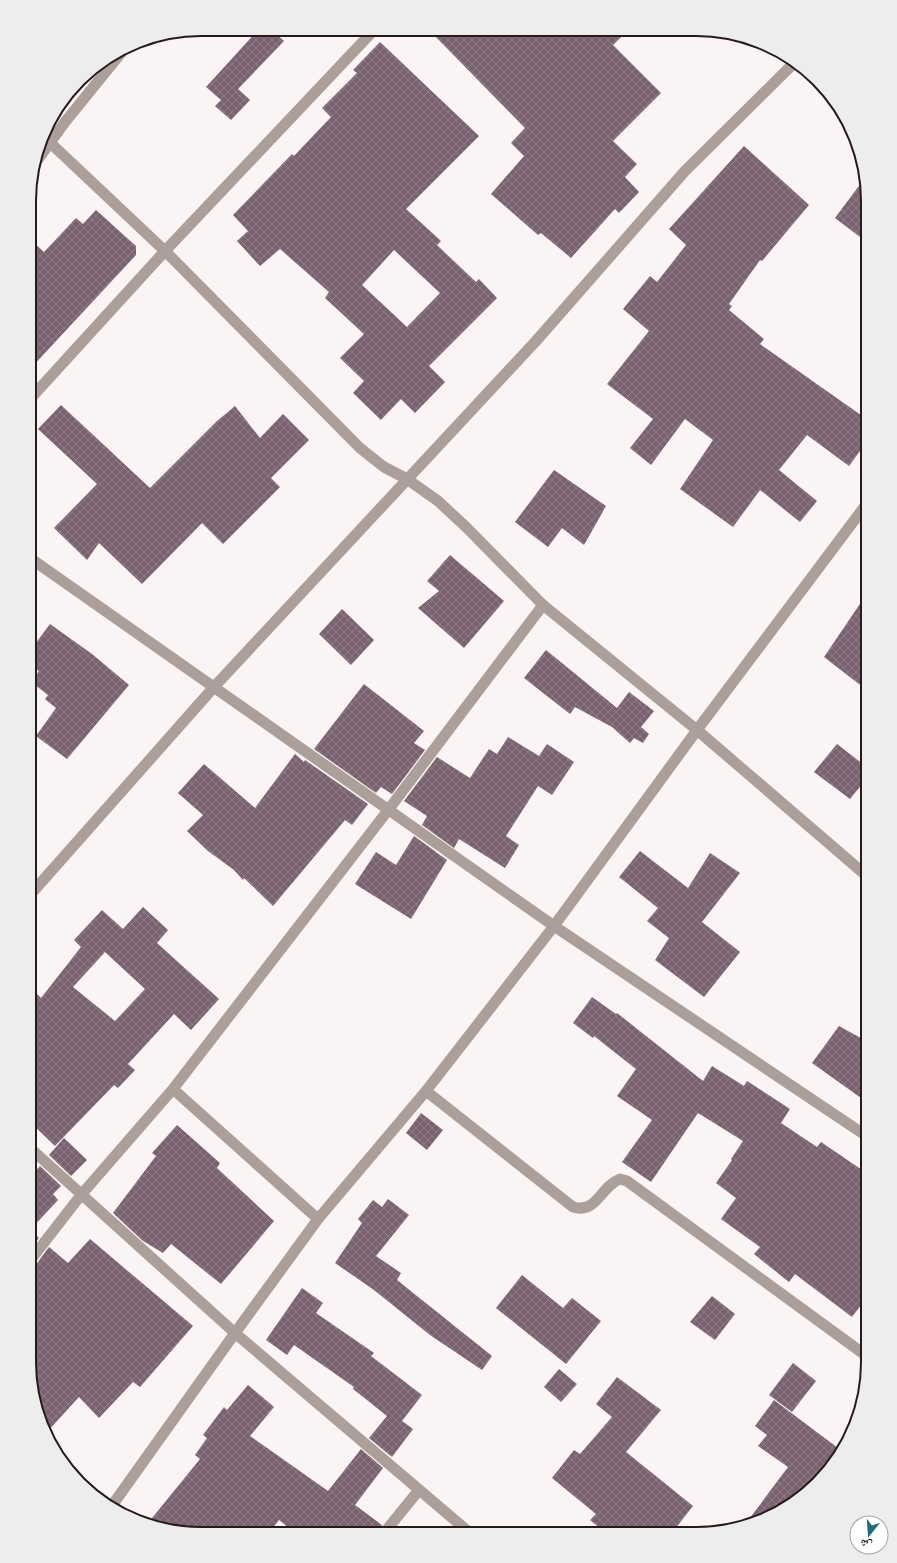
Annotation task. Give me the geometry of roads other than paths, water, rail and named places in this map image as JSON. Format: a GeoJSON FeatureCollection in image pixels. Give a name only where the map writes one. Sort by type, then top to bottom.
{"type":"FeatureCollection","features":[{"type":"Feature","properties":{"kind":"street"},"geometry":{"type":"LineString","coordinates":[[36,392],[165,252],[368,36]]}},
{"type":"Feature","properties":{"kind":"street"},"geometry":{"type":"LineString","coordinates":[[50,136],[85,97],[115,60]]}},
{"type":"Feature","properties":{"kind":"street"},"geometry":{"type":"LineString","coordinates":[[36,889],[214,688],[407,478],[536,341],[685,171],[791,66]]}},
{"type":"Feature","properties":{"kind":"street"},"geometry":{"type":"LineString","coordinates":[[48,140],[165,252],[360,448],[384,467],[407,478],[438,502],[466,527],[543,605],[697,730],[861,871]]}},
{"type":"Feature","properties":{"kind":"street"},"geometry":{"type":"LineString","coordinates":[[114,1502],[318,1219],[426,1091],[554,926],[697,730],[861,511]]}},
{"type":"Feature","properties":{"kind":"street"},"geometry":{"type":"LineString","coordinates":[[36,562],[554,926],[861,1132]]}},
{"type":"Feature","properties":{"kind":"street"},"geometry":{"type":"LineString","coordinates":[[36,1253],[81,1195],[173,1089],[543,605]]}},
{"type":"Feature","properties":{"kind":"street"},"geometry":{"type":"LineString","coordinates":[[173,1089],[318,1219]]}},
{"type":"Feature","properties":{"kind":"street"},"geometry":{"type":"LineString","coordinates":[[426,1091],[572,1207],[581,1210],[589,1208],[612,1182],[620,1178],[627,1181],[861,1352]]}},
{"type":"Feature","properties":{"kind":"street"},"geometry":{"type":"LineString","coordinates":[[36,1153],[235,1333],[463,1527]]}},
{"type":"Feature","properties":{"kind":"street"},"geometry":{"type":"LineString","coordinates":[[389,1527],[419,1490]]}}]}
